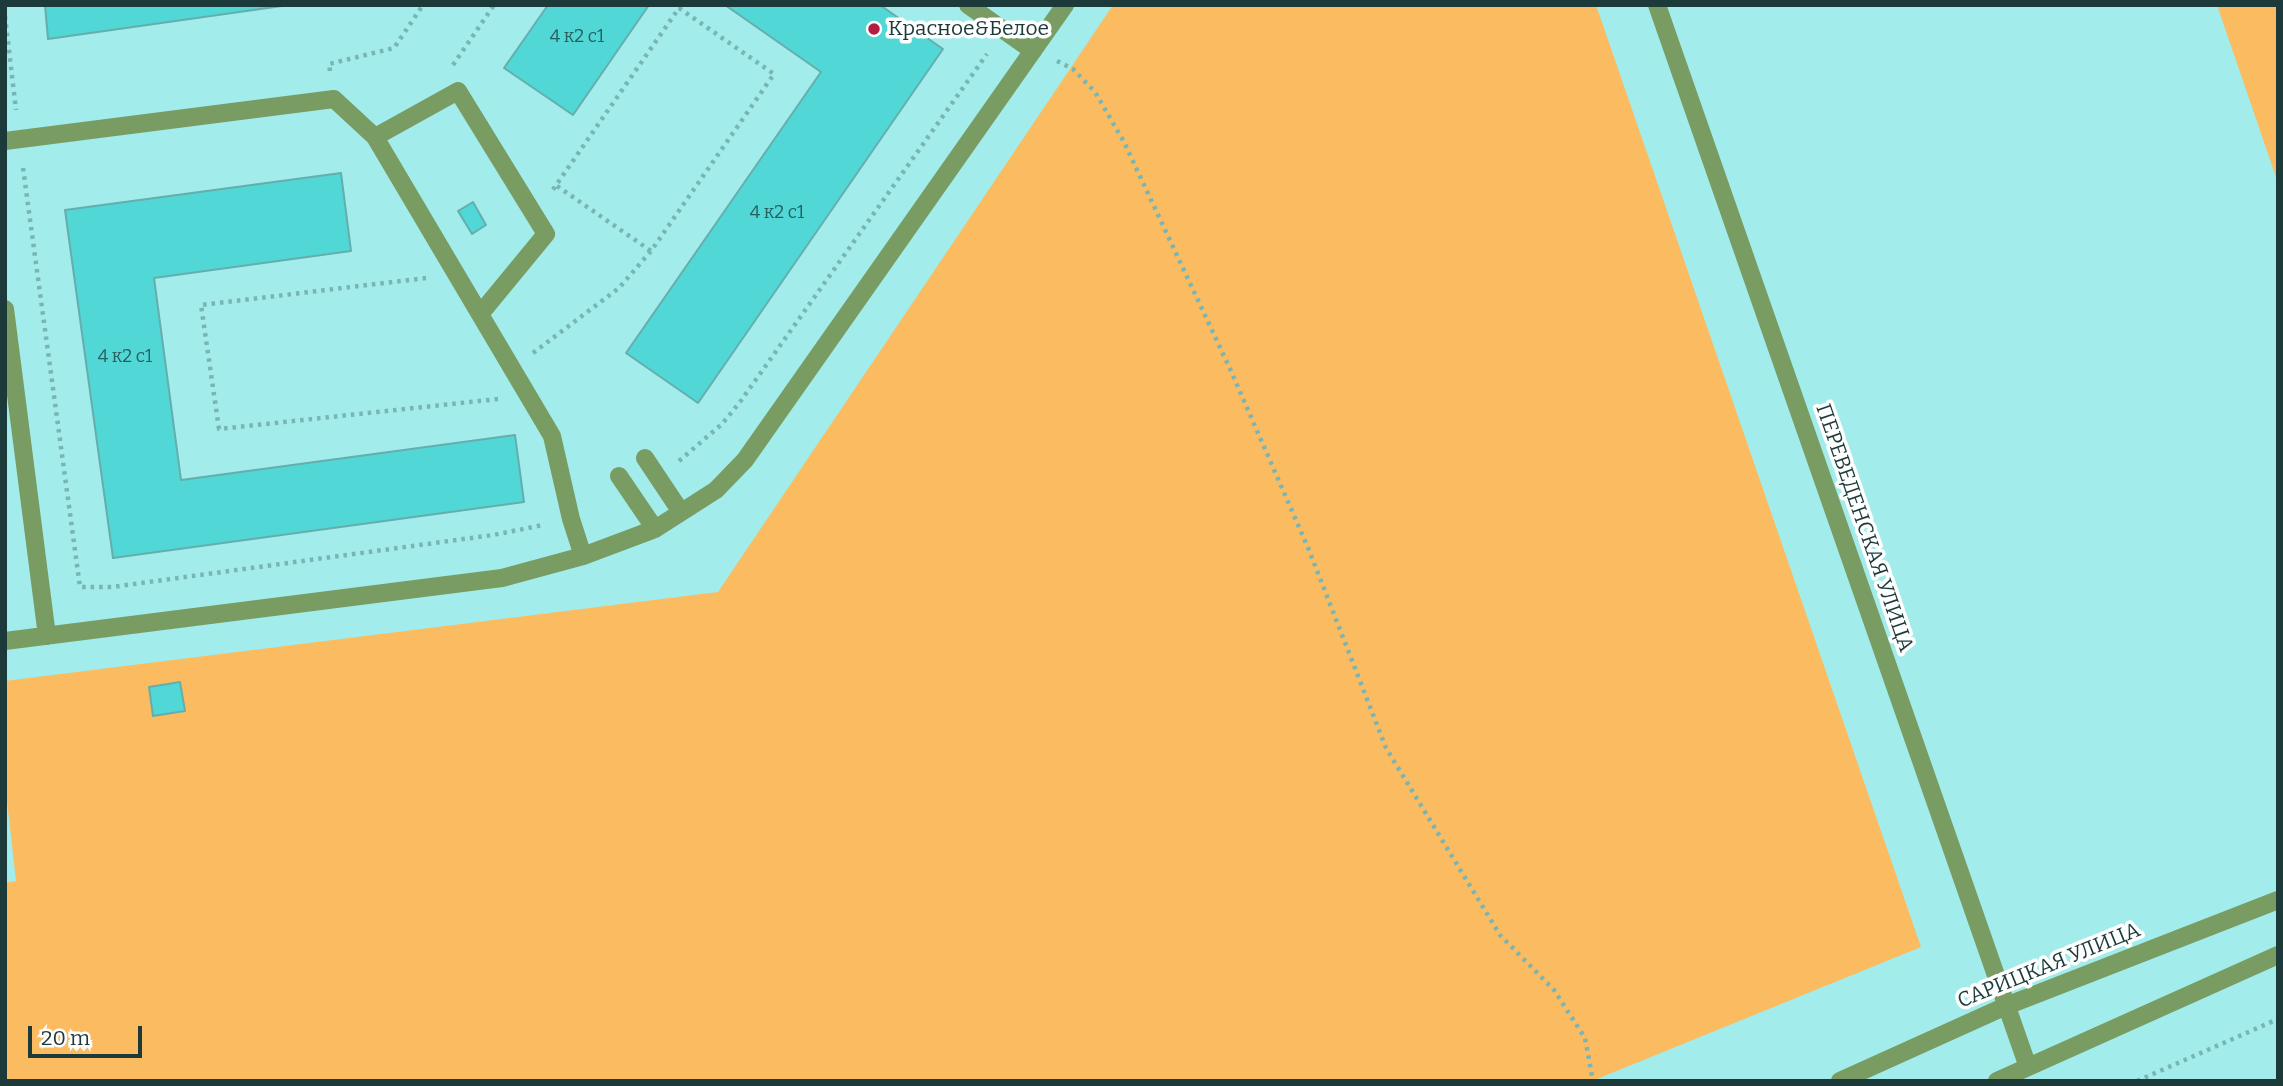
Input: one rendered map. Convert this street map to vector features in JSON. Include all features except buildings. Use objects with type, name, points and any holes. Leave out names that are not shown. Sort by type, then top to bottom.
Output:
[{"type":"street","points":[[968,5],[1033,51]]},
{"type":"street","points":[[5,641],[502,578],[583,556],[654,529],[716,490],[744,460],[1065,5]]},
{"type":"street","name":"ПЕРЕВЕДЕНСКАЯ УЛИЦА","points":[[1657,5],[2028,1067]]},
{"type":"street","points":[[375,137],[458,91],[531,209],[546,234],[481,313]]},
{"type":"street","points":[[12,140],[334,99],[375,137],[552,436],[571,519],[583,556]]},
{"type":"street","points":[[5,309],[47,636]]},
{"type":"street","points":[[645,458],[681,512]]},
{"type":"street","points":[[619,476],[654,529]]},
{"type":"street","name":"САРИЦКАЯ УЛИЦА","points":[[1840,1081],[2006,1006],[2278,900]]},
{"type":"street","points":[[1997,1081],[2278,956]]},
{"type":"path","points":[[334,99],[329,64],[394,48],[423,5]]},
{"type":"path","points":[[458,91],[450,69],[494,6]]},
{"type":"path","points":[[513,368],[619,288],[650,251],[774,74],[679,8],[557,186],[531,209]]},
{"type":"path","points":[[5,16],[12,140],[80,587],[112,587],[493,535],[571,519]]},
{"type":"path","points":[[657,477],[699,445],[722,424],[740,402],[993,46]]},
{"type":"path","points":[[1033,51],[1073,69],[1095,92],[1125,142],[1231,371],[1303,537],[1386,748],[1500,935],[1554,990],[1585,1038],[1593,1081]]},
{"type":"path","points":[[557,186],[650,251]]},
{"type":"path","points":[[458,274],[201,305],[219,429],[530,396]]},
{"type":"path","points":[[2137,1081],[2278,1019]]},
{"type":"shaded area","points":[[1113,5],[1596,5],[1921,947],[1592,1081],[5,1081],[5,883],[16,881],[5,783],[5,681],[718,592]]},
{"type":"shaded area","points":[[2217,5],[2278,5],[2278,183]]},
{"type":"place","name":"Красное&Белое","points":[[874,29]]}]
